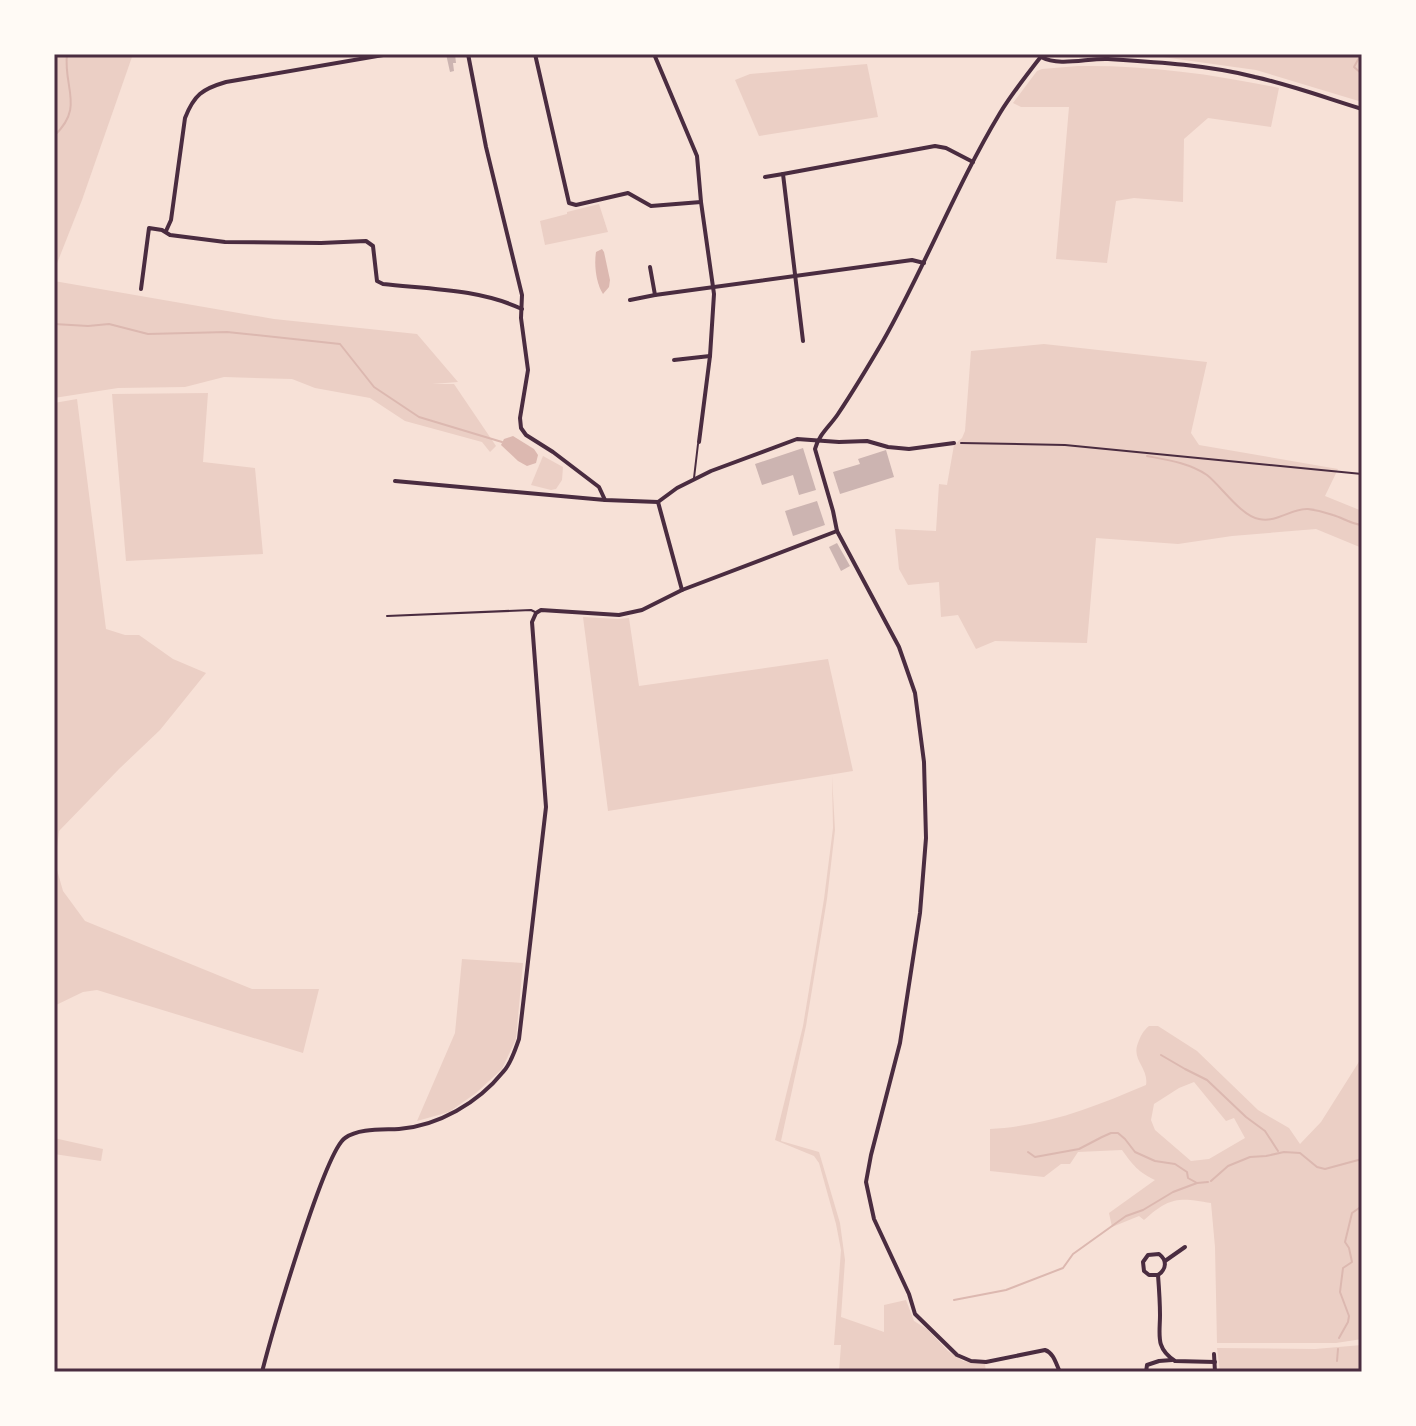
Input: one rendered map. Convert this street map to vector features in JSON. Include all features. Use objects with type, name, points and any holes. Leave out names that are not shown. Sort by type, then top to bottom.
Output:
[{"type":"street","points":[[166,231],[171,220],[185,118],[199,94],[226,82],[389,54]]},
{"type":"street","points":[[468,54],[486,147],[522,295],[521,318],[528,370],[521,428],[526,435],[599,487],[605,500]]},
{"type":"street","points":[[535,54],[569,203],[576,205],[628,193],[651,206],[701,202]]},
{"type":"street","points":[[654,54],[697,156],[713,288],[710,356],[699,442]]},
{"type":"street","points":[[1060,1372],[1050,1353],[1045,1350],[986,1362],[971,1361],[957,1355],[915,1314],[909,1294],[874,1219],[866,1182],[900,1043],[920,913],[926,838],[924,762],[915,693],[899,647],[837,531],[816,455],[817,441],[836,417],[881,343],[973,162],[1013,93],[1042,55],[1057,62],[1102,59],[1137,61],[1254,76],[1362,109]]},
{"type":"street","points":[[765,177],[935,146],[946,148],[973,162]]},
{"type":"street","points":[[783,174],[803,341]]},
{"type":"street","points":[[141,289],[149,228],[166,231],[170,235],[225,242],[366,241],[373,246],[375,276],[383,284],[481,295],[522,309]]},
{"type":"street","points":[[630,300],[912,260],[924,263]]},
{"type":"street","points":[[650,267],[655,295]]},
{"type":"street","points":[[674,360],[710,356]]},
{"type":"street","points":[[395,481],[658,502],[711,471],[797,439],[867,441],[909,449],[954,443]]},
{"type":"street","points":[[658,502],[682,590]]},
{"type":"street","points":[[262,1372],[312,1210],[334,1152],[345,1138],[360,1132],[415,1128],[452,1114],[480,1095],[505,1071],[519,1039],[546,807],[532,622],[536,613],[541,610],[629,613],[837,531]]},
{"type":"street","points":[[1165,1261],[1185,1247]]},
{"type":"street","points":[[1154,1253],[1165,1261],[1164,1269],[1158,1275],[1151,1276],[1142,1267],[1143,1260],[1154,1253]]},
{"type":"street","points":[[1158,1275],[1158,1338],[1172,1360]]},
{"type":"street","points":[[1214,1354],[1215,1372]]},
{"type":"street","points":[[1146,1372],[1147,1365],[1159,1361],[1215,1362]]},
{"type":"lane","points":[[694,479],[699,442]]},
{"type":"lane","points":[[387,616],[531,610],[536,613]]},
{"type":"path","points":[[954,443],[1065,445],[1362,474]]},
{"type":"shaded area","points":[[54,54],[133,54],[54,271]]},
{"type":"shaded area","points":[[1141,54],[1362,54],[1362,102],[1256,70]]},
{"type":"shaded area","points":[[867,64],[878,117],[759,136],[735,80],[750,74]]},
{"type":"shaded area","points":[[1078,66],[1179,71],[1279,88],[1271,127],[1208,118],[1184,139],[1183,202],[1134,198],[1116,201],[1107,263],[1056,259],[1069,107],[1021,107],[1013,103],[1037,71]]},
{"type":"shaded area","points":[[599,204],[608,232],[545,245],[540,221]]},
{"type":"shaded area","points":[[602,249],[610,280],[603,294],[595,262],[596,252]]},
{"type":"shaded area","points":[[54,281],[274,319],[417,334],[458,382],[432,384],[454,384],[496,446],[490,452],[482,442],[405,421],[370,398],[315,388],[292,379],[224,377],[185,387],[118,388],[54,398]]},
{"type":"shaded area","points":[[1044,344],[1207,362],[1191,433],[1199,445],[1338,469],[1325,496],[1362,511],[1362,548],[1316,529],[1178,544],[1096,538],[1087,643],[995,641],[976,649],[958,615],[941,617],[939,582],[908,585],[899,569],[895,529],[936,531],[939,484],[947,485],[954,445],[965,431],[971,351]]},
{"type":"shaded area","points":[[208,393],[203,462],[255,468],[263,554],[126,561],[112,394]]},
{"type":"shaded area","points":[[77,399],[106,629],[125,635],[139,635],[173,659],[206,673],[160,730],[59,831],[55,863],[63,891],[85,921],[252,989],[319,989],[303,1053],[97,990],[83,992],[54,1006],[54,403]]},
{"type":"shaded area","points":[[513,436],[534,449],[538,455],[536,463],[527,466],[501,445],[504,439]]},
{"type":"shaded area","points":[[543,456],[563,467],[562,480],[556,489],[531,485]]},
{"type":"shaded area","points":[[583,617],[629,618],[639,686],[828,659],[853,771],[608,811]]},
{"type":"shaded area","points":[[832,776],[835,830],[827,899],[806,1026],[781,1141],[819,1152],[840,1223],[845,1260],[841,1317],[884,1332],[884,1305],[906,1300],[914,1321],[963,1361],[985,1364],[986,1372],[839,1372],[841,1345],[834,1345],[841,1250],[836,1224],[819,1163],[814,1156],[775,1140],[803,1026],[824,899],[833,828]]},
{"type":"shaded area","points":[[462,959],[523,963],[516,1039],[502,1069],[476,1093],[449,1112],[417,1121],[455,1033]]},
{"type":"shaded area","points":[[1149,1026],[1158,1026],[1197,1051],[1258,1110],[1289,1128],[1300,1144],[1321,1122],[1362,1057],[1362,1339],[1336,1343],[1217,1343],[1211,1203],[1175,1201],[1144,1220],[1139,1216],[1112,1227],[1109,1213],[1155,1180],[1136,1168],[1122,1150],[1078,1152],[1070,1164],[1061,1164],[1044,1177],[990,1171],[990,1129],[1051,1120],[1146,1085],[1136,1049],[1141,1035]],"holes":[[[1194,1082],[1226,1121],[1234,1118],[1245,1138],[1209,1159],[1191,1161],[1155,1130],[1151,1120],[1154,1104]]]},
{"type":"shaded area","points":[[54,1138],[103,1149],[101,1161],[54,1154]]},
{"type":"shaded area","points":[[1362,1345],[1362,1372],[1220,1372],[1217,1348],[1315,1349]]},
{"type":"building","points":[[446,54],[455,54],[454,71],[450,72]]},
{"type":"building","points":[[803,448],[816,490],[799,495],[793,475],[762,485],[755,464]]},
{"type":"building","points":[[886,450],[894,477],[840,494],[833,472],[860,464],[858,459]]},
{"type":"building","points":[[817,501],[825,525],[793,536],[785,511]]},
{"type":"building","points":[[837,543],[850,566],[841,571],[829,547]]},
{"type":"waterway","points":[[54,136],[69,116],[71,106],[67,54]]},
{"type":"waterway","points":[[1359,54],[1354,67],[1362,74]]},
{"type":"waterway","points":[[54,324],[109,324],[148,334],[227,332],[340,344],[374,387],[419,417],[502,442]]},
{"type":"waterway","points":[[1147,456],[1178,462],[1207,475],[1252,517],[1266,520],[1308,509],[1362,525]]},
{"type":"waterway","points":[[1161,1055],[1207,1080],[1265,1131],[1278,1151]]},
{"type":"waterway","points":[[1028,1152],[1035,1157],[1079,1149],[1111,1133],[1118,1133],[1135,1152],[1155,1161],[1175,1164],[1197,1183]]},
{"type":"waterway","points":[[1211,1181],[1228,1166],[1250,1157],[1284,1152],[1300,1153],[1317,1167],[1325,1169],[1362,1159]]},
{"type":"waterway","points":[[954,1300],[1006,1290],[1063,1268],[1073,1254],[1126,1216],[1173,1192],[1208,1182]]},
{"type":"waterway","points":[[1339,1338],[1349,1316],[1340,1292],[1343,1268],[1352,1262],[1345,1242],[1352,1213],[1362,1206]]},
{"type":"waterway","points":[[1337,1361],[1338,1349]]}]
